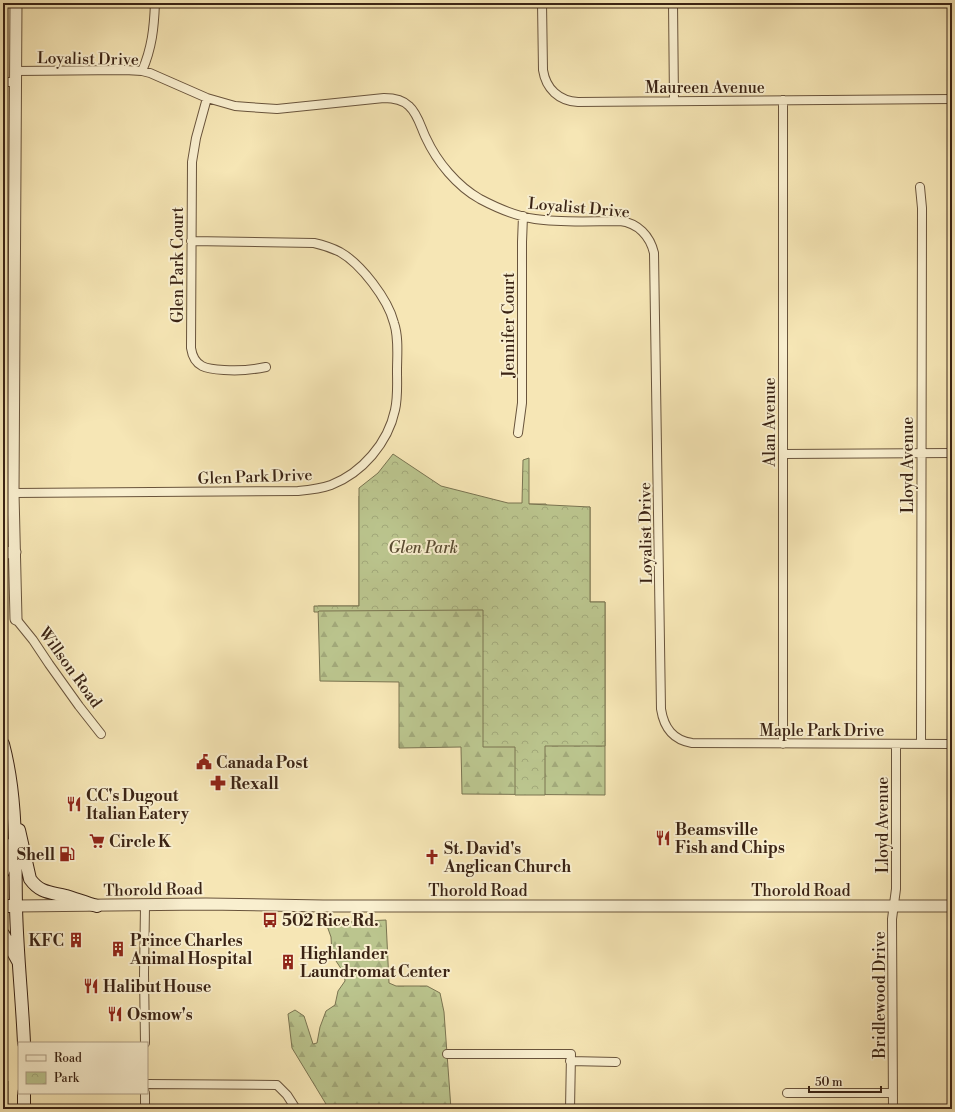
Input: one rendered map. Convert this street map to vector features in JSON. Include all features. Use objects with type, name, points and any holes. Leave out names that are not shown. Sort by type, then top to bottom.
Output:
[{"type":"main road","points":[[3,744],[7,760],[15,816],[30,879],[35,886],[47,893],[65,896],[97,906]]},
{"type":"main road","points":[[3,872],[9,854],[15,816]]},
{"type":"main road","points":[[15,816],[16,906],[24,1042]]},
{"type":"main road","name":"Thorold Road","points":[[3,906],[16,906]]},
{"type":"main road","points":[[3,934],[19,964]]},
{"type":"main road","points":[[24,1094],[24,1109]]},
{"type":"street","points":[[16,3],[13,493],[16,619]]},
{"type":"street","points":[[142,71],[148,58],[152,43],[155,3]]},
{"type":"street","name":"Maureen Avenue","points":[[542,3],[543,70],[548,86],[556,95],[566,100],[674,101],[952,99]]},
{"type":"street","points":[[673,3],[674,101]]},
{"type":"street","name":"Loyalist Drive","points":[[3,82],[16,76],[125,70],[150,73],[207,98],[235,106],[277,109],[384,98],[401,100],[414,112],[429,146],[443,166],[459,183],[479,198],[500,209],[535,219],[626,221],[643,230],[653,246],[655,266],[661,709],[664,722],[671,733],[681,741],[692,744]]},
{"type":"street","name":"Glen Park Court","points":[[207,98],[192,156],[191,174],[192,348],[194,358],[202,366],[213,370],[236,371],[266,367]]},
{"type":"street","name":"Alan Avenue","points":[[782,100],[783,744]]},
{"type":"street","name":"Lloyd Avenue","points":[[920,187],[922,208],[920,744]]},
{"type":"street","name":"Jennifer Court","points":[[518,433],[522,403],[523,216]]},
{"type":"street","name":"Glen Park Drive","points":[[13,493],[315,490],[331,485],[360,468],[372,456],[382,442],[390,427],[397,398],[397,335],[391,312],[385,301],[362,270],[352,260],[340,252],[328,246],[314,243],[191,241]]},
{"type":"street","points":[[783,454],[952,453]]},
{"type":"street","points":[[3,553],[15,552]]},
{"type":"street","name":"Willson Road","points":[[16,619],[101,734]]},
{"type":"street","name":"Maple Park Drive","points":[[692,744],[952,744]]},
{"type":"street","name":"Lloyd Avenue","points":[[894,906],[897,858],[896,744]]},
{"type":"street","name":"Thorold Road","points":[[16,906],[145,906],[208,904],[323,906],[952,906]]},
{"type":"street","points":[[145,906],[145,1042]]},
{"type":"street","name":"Bridlewood Drive","points":[[893,1109],[892,919],[894,906]]},
{"type":"street","points":[[447,1054],[571,1054],[570,1109]]},
{"type":"street","points":[[570,1061],[616,1062]]},
{"type":"street","points":[[148,1084],[277,1085],[287,1095],[296,1109]]},
{"type":"street","points":[[786,1093],[893,1092]]},
{"type":"street","points":[[145,1094],[145,1109]]},
{"type":"green space","name":"Glen Park","points":[[393,454],[441,486],[508,503],[522,503],[523,460],[529,458],[529,504],[590,507],[590,602],[605,602],[605,746],[545,746],[545,795],[515,795],[515,747],[483,747],[483,610],[314,612],[314,606],[359,606],[359,488],[378,473]]},
{"type":"green space","name":"Glen Park","points":[[379,480],[485,512],[529,504],[546,504],[551,513],[590,507],[590,602],[605,602],[605,795],[462,794],[461,747],[399,748],[399,682],[320,681],[318,606],[359,606],[359,496]]},
{"type":"green space","points":[[386,920],[389,983],[396,986],[427,986],[440,993],[444,1012],[451,1109],[329,1109],[292,1048],[288,1014],[295,1010],[304,1016],[313,1044],[317,1043],[320,1027],[326,1011],[335,1005],[338,991],[345,981],[344,973],[332,955],[331,937],[326,923]]},
{"type":"green space","points":[[3,1081],[8,1081],[8,1109],[3,1109]]},
{"type":"place","name":"Canada Post","points":[[204,762]]},
{"type":"place","name":"Rexall","points":[[218,783]]},
{"type":"place","name":"CC's Dugout Italian Eatery","points":[[74,804]]},
{"type":"place","name":"Beamsville Fish and Chips","points":[[663,838]]},
{"type":"place","name":"Circle K","points":[[97,841]]},
{"type":"place","name":"Shell","points":[[67,854]]},
{"type":"place","name":"St. David's Anglican Church","points":[[432,857]]},
{"type":"place","name":"502 Rice Rd.","points":[[270,920]]},
{"type":"place","name":"KFC","points":[[76,940]]},
{"type":"place","name":"Prince Charles Animal Hospital","points":[[118,949]]},
{"type":"place","name":"Highlander Laundromat Center","points":[[288,962]]},
{"type":"place","name":"Halibut House","points":[[91,986]]},
{"type":"place","name":"Osmow's","points":[[115,1014]]}]
